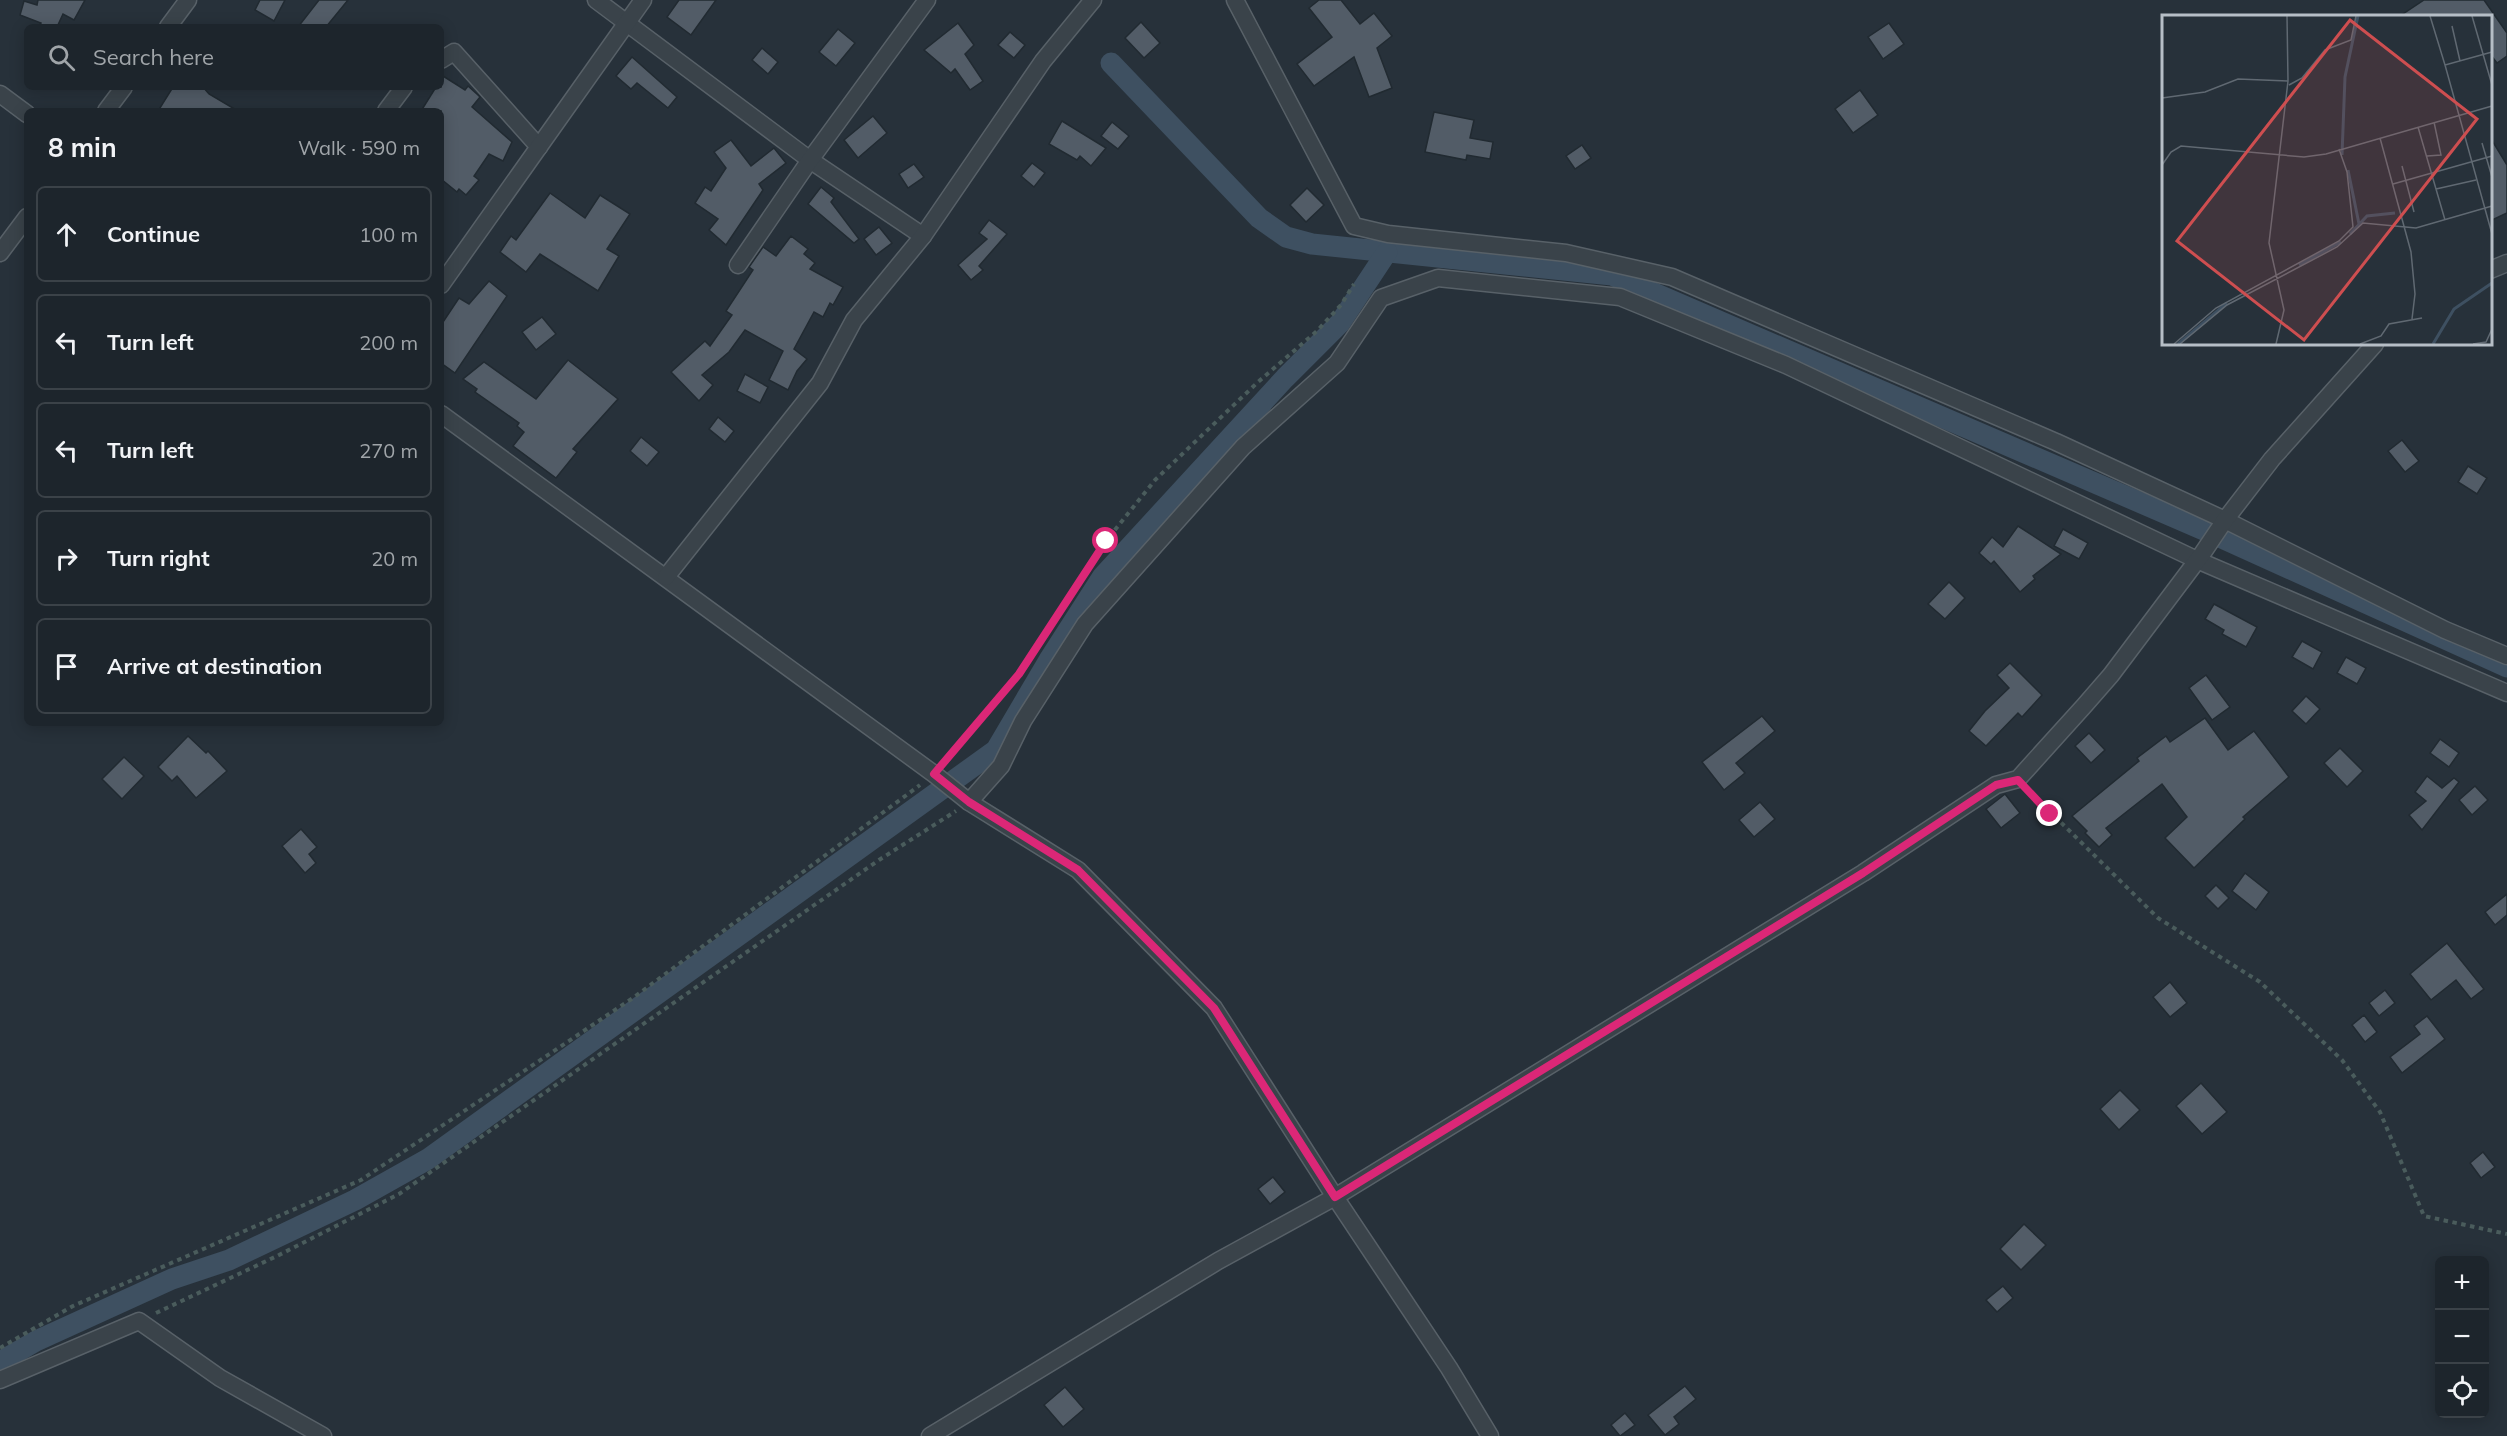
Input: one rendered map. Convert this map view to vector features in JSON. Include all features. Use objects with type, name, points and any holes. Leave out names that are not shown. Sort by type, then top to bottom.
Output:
[{"type":"street","points":[[170,24],[188,0]]},
{"type":"street","points":[[596,0],[810,160],[923,236]]},
{"type":"street","points":[[444,281],[644,0]]},
{"type":"street","points":[[738,265],[810,160],[927,0]]},
{"type":"street","points":[[666,577],[820,383],[854,320],[923,236],[1043,61],[1094,0]]},
{"type":"street","points":[[1235,0],[1354,226],[1388,234],[1566,253],[1672,277],[2007,420],[2445,630],[2507,656]]},
{"type":"street","points":[[444,58],[454,52],[539,147]]},
{"type":"street","points":[[108,108],[122,90]]},
{"type":"street","points":[[388,108],[403,90]]},
{"type":"street","points":[[0,94],[24,112]]},
{"type":"street","points":[[0,253],[24,221]]},
{"type":"street","points":[[2492,269],[2507,263]]},
{"type":"street","points":[[969,802],[1001,766],[1023,721],[1085,624],[1243,447],[1337,363],[1381,298],[1438,278],[1620,297],[1786,365],[2199,557],[2507,693]]},
{"type":"street","points":[[930,1436],[1218,1261],[1335,1197],[1863,873],[1996,785],[2018,780],[2111,675],[2222,523],[2272,459],[2374,345]]},
{"type":"street","points":[[444,416],[666,577],[969,802],[1078,870],[1214,1008],[1335,1197],[1449,1368],[1490,1436]]},
{"type":"street","points":[[0,1380],[139,1321],[220,1378],[323,1436]]},
{"type":"path","points":[[0,1348],[73,1306],[362,1180],[633,998],[934,774],[1019,674],[1106,541],[1155,480],[1258,382],[1317,331],[1341,305],[1354,284]]},
{"type":"path","points":[[2018,780],[2158,918],[2260,982],[2342,1060],[2380,1112],[2424,1216],[2507,1234]]},
{"type":"path","points":[[139,1321],[277,1256],[399,1194],[879,860],[969,802]]},
{"type":"building","points":[[38,0],[85,0],[74,20],[63,14],[58,24],[40,24],[20,15],[24,1],[37,5]]},
{"type":"building","points":[[260,0],[285,0],[274,21],[255,10]]},
{"type":"building","points":[[319,0],[348,0],[328,24],[300,24]]},
{"type":"building","points":[[679,0],[716,0],[691,35],[667,17]]},
{"type":"building","points":[[1319,0],[1341,0],[1360,24],[1374,13],[1392,36],[1377,48],[1392,88],[1369,97],[1354,57],[1314,86],[1297,64],[1332,37],[1309,8]]},
{"type":"building","points":[[2424,0],[2484,0],[2507,33],[2507,56],[2497,63],[2492,57],[2492,15],[2402,15]]},
{"type":"building","points":[[1141,22],[1160,43],[1144,58],[1125,38]]},
{"type":"building","points":[[958,23],[974,45],[965,54],[983,81],[970,90],[955,69],[951,73],[924,50]]},
{"type":"building","points":[[1889,23],[1904,44],[1883,59],[1868,37]]},
{"type":"building","points":[[838,29],[855,43],[836,66],[819,52]]},
{"type":"building","points":[[1010,32],[1025,45],[1014,58],[998,45]]},
{"type":"building","points":[[762,48],[778,62],[768,74],[752,60]]},
{"type":"building","points":[[632,57],[677,97],[668,108],[637,83],[631,89],[616,76]]},
{"type":"building","points":[[444,77],[465,90],[468,86],[478,95],[480,97],[472,107],[512,142],[503,161],[489,154],[474,176],[479,180],[466,195],[459,189],[457,192],[444,181],[444,108],[423,108],[434,90],[444,90]]},
{"type":"building","points":[[171,90],[206,90],[233,108],[160,108]]},
{"type":"building","points":[[1860,90],[1878,115],[1853,133],[1835,109]]},
{"type":"building","points":[[1434,112],[1474,120],[1470,138],[1493,142],[1490,159],[1467,155],[1466,160],[1425,152]]},
{"type":"building","points":[[873,116],[887,133],[858,158],[844,140]]},
{"type":"building","points":[[1062,121],[1106,148],[1091,166],[1080,156],[1077,160],[1049,144]]},
{"type":"building","points":[[1112,122],[1129,136],[1118,149],[1101,136]]},
{"type":"building","points":[[731,140],[751,166],[774,148],[786,163],[759,184],[763,190],[726,245],[709,230],[718,219],[695,203],[705,187],[711,191],[726,168],[714,152]]},
{"type":"building","points":[[2492,140],[2507,165],[2507,213],[2492,220]]},
{"type":"building","points":[[1582,145],[1591,158],[1575,169],[1566,156]]},
{"type":"building","points":[[1032,163],[1045,173],[1034,187],[1021,176]]},
{"type":"building","points":[[914,164],[924,177],[908,188],[899,174]]},
{"type":"building","points":[[821,187],[834,198],[831,202],[859,239],[854,243],[808,204]]},
{"type":"building","points":[[1307,188],[1324,205],[1306,222],[1290,205]]},
{"type":"building","points":[[550,193],[585,218],[600,195],[630,214],[607,249],[619,256],[598,291],[540,254],[526,272],[500,252],[511,236],[516,240]]},
{"type":"building","points":[[989,220],[1007,234],[979,266],[983,270],[971,280],[958,265],[987,239],[979,233]]},
{"type":"building","points":[[879,227],[892,243],[876,255],[864,239]]},
{"type":"building","points":[[791,236],[808,249],[804,254],[815,263],[810,269],[843,287],[833,305],[830,303],[823,317],[814,312],[794,349],[807,359],[797,371],[788,390],[769,380],[783,351],[745,330],[729,352],[702,375],[713,385],[699,401],[671,372],[705,341],[710,346],[732,315],[726,311],[753,270],[749,267],[763,247],[776,256]]},
{"type":"building","points":[[489,281],[507,296],[455,373],[444,365],[444,320],[459,298],[469,304]]},
{"type":"building","points":[[542,317],[556,334],[536,350],[522,332]]},
{"type":"building","points":[[568,360],[618,399],[573,449],[577,452],[556,478],[513,446],[524,432],[517,426],[519,423],[475,392],[477,389],[463,379],[484,362],[536,399]]},
{"type":"building","points":[[745,374],[768,387],[760,403],[737,391]]},
{"type":"building","points":[[718,417],[734,431],[725,442],[709,429]]},
{"type":"building","points":[[641,437],[659,452],[647,466],[630,451]]},
{"type":"building","points":[[2402,440],[2419,461],[2405,472],[2388,451]]},
{"type":"building","points":[[2468,466],[2487,478],[2477,494],[2458,482]]},
{"type":"building","points":[[2018,526],[2061,554],[2033,576],[2035,579],[2020,592],[1994,561],[1991,564],[1979,553],[1992,537],[2003,547]]},
{"type":"building","points":[[2063,529],[2088,543],[2079,559],[2054,546]]},
{"type":"building","points":[[1949,582],[1965,598],[1945,619],[1928,604]]},
{"type":"building","points":[[2214,604],[2257,627],[2246,647],[2222,634],[2224,630],[2205,619]]},
{"type":"building","points":[[2302,641],[2322,652],[2313,669],[2292,657]]},
{"type":"building","points":[[2346,657],[2366,668],[2357,684],[2337,673]]},
{"type":"building","points":[[2010,663],[2042,695],[2022,717],[2018,713],[1986,746],[1969,731],[1985,711],[2009,688],[1997,675]]},
{"type":"building","points":[[2206,675],[2230,707],[2212,720],[2189,688]]},
{"type":"building","points":[[2306,696],[2320,709],[2306,724],[2292,711]]},
{"type":"building","points":[[1762,716],[1775,731],[1736,763],[1745,773],[1724,790],[1702,762]]},
{"type":"building","points":[[2205,718],[2228,750],[2254,731],[2289,777],[2243,817],[2245,819],[2194,868],[2165,838],[2187,817],[2162,784],[2106,828],[2112,835],[2099,847],[2072,816],[2139,761],[2137,758],[2166,736],[2170,742]]},
{"type":"building","points":[[2089,733],[2105,750],[2091,763],[2075,746]]},
{"type":"building","points":[[188,736],[206,753],[208,751],[227,771],[196,798],[177,776],[172,781],[158,767]]},
{"type":"building","points":[[2440,739],[2459,753],[2449,767],[2430,753]]},
{"type":"building","points":[[2340,748],[2363,771],[2347,787],[2324,763]]},
{"type":"building","points":[[124,757],[144,776],[122,799],[102,779]]},
{"type":"building","points":[[2427,776],[2442,788],[2454,778],[2459,782],[2422,830],[2409,815],[2426,801],[2415,792]]},
{"type":"building","points":[[2475,786],[2488,800],[2472,815],[2459,800]]},
{"type":"building","points":[[2005,794],[2020,813],[2001,828],[1986,809]]},
{"type":"building","points":[[1760,802],[1775,819],[1754,837],[1739,820]]},
{"type":"building","points":[[301,829],[317,847],[309,854],[316,863],[305,873],[282,846]]},
{"type":"building","points":[[2245,873],[2269,892],[2256,910],[2232,891]]},
{"type":"building","points":[[2216,885],[2229,898],[2218,909],[2205,896]]},
{"type":"building","points":[[2507,894],[2507,915],[2495,925],[2485,912]]},
{"type":"building","points":[[2447,943],[2484,989],[2471,999],[2456,980],[2431,1000],[2410,974]]},
{"type":"building","points":[[2170,982],[2187,1003],[2170,1017],[2153,997]]},
{"type":"building","points":[[2385,990],[2395,1003],[2379,1016],[2369,1003]]},
{"type":"building","points":[[2364,1015],[2377,1032],[2365,1042],[2352,1025]]},
{"type":"building","points":[[2427,1016],[2445,1039],[2402,1073],[2390,1057],[2420,1034],[2414,1026]]},
{"type":"building","points":[[2201,1083],[2227,1112],[2202,1134],[2176,1106]]},
{"type":"building","points":[[2120,1090],[2140,1110],[2119,1130],[2100,1109]]},
{"type":"building","points":[[2483,1152],[2495,1167],[2481,1178],[2470,1163]]},
{"type":"building","points":[[1273,1177],[1285,1192],[1270,1204],[1258,1189]]},
{"type":"building","points":[[2024,1224],[2046,1245],[2021,1270],[2000,1249]]},
{"type":"building","points":[[2003,1286],[2013,1298],[1997,1312],[1986,1300]]},
{"type":"building","points":[[1685,1386],[1696,1399],[1674,1417],[1679,1424],[1665,1435],[1648,1415]]},
{"type":"building","points":[[1065,1387],[1084,1409],[1063,1427],[1044,1405]]},
{"type":"building","points":[[1625,1413],[1635,1425],[1620,1436],[1611,1425]]},
{"type":"waterway","points":[[1111,63],[1259,218],[1286,237],[1312,244],[1612,275],[2211,533],[2507,667]]},
{"type":"waterway","points":[[0,1362],[36,1341],[172,1279],[229,1260],[355,1200],[428,1159],[996,750],[1049,660],[1103,576],[1285,378],[1340,323],[1387,252]]},
{"type":"route","points":[[1106,541],[1019,674],[934,774],[969,802],[1078,870],[1214,1008],[1335,1197],[1863,873],[1996,785],[2018,780],[2050,814]]}]
